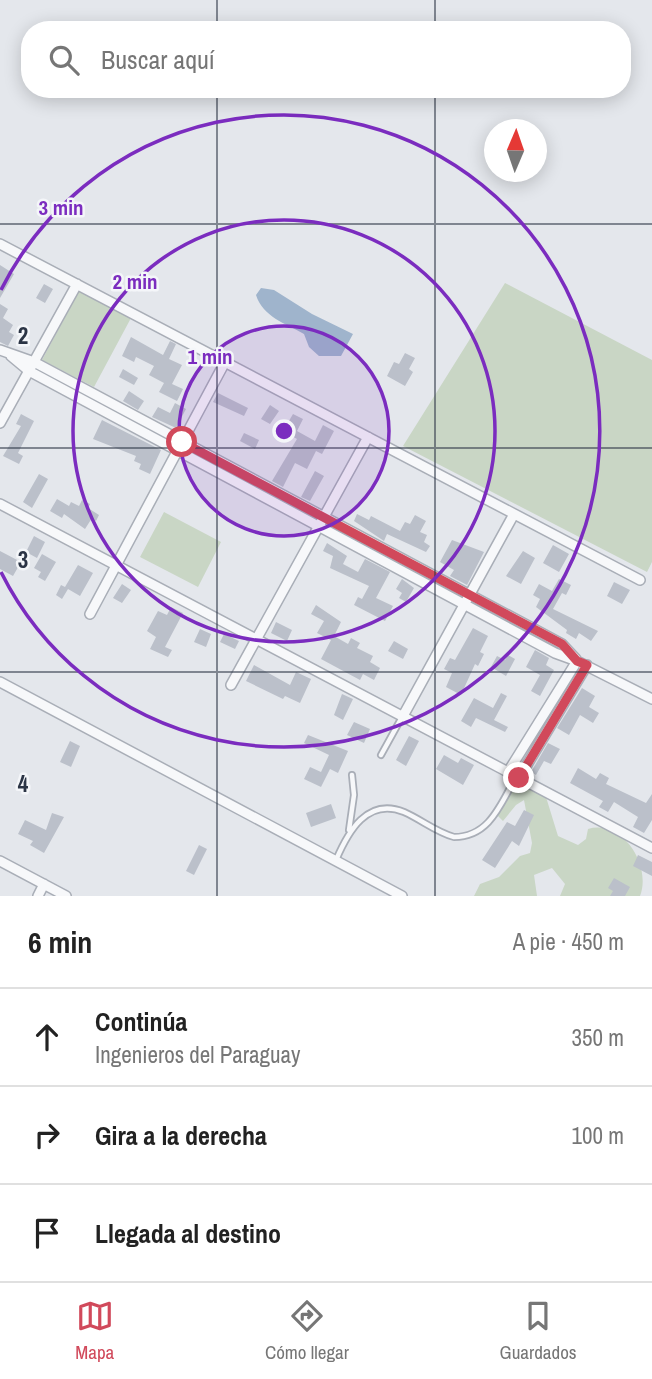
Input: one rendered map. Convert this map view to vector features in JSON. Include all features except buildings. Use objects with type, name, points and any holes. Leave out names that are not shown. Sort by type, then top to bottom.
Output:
[{"type":"street","points":[[0,244],[640,580]]},
{"type":"street","points":[[0,423],[77,284]]},
{"type":"street","points":[[0,350],[562,644],[577,661]]},
{"type":"street","points":[[90,614],[225,362]]},
{"type":"street","points":[[231,685],[368,437]]},
{"type":"street","points":[[180,446],[318,526],[555,653],[587,665],[652,699]]},
{"type":"street","points":[[0,504],[652,848]]},
{"type":"street","points":[[403,716],[514,514]]},
{"type":"street","points":[[514,775],[577,661]]},
{"type":"street","points":[[514,775],[587,665]]},
{"type":"street","points":[[0,682],[402,896]]},
{"type":"street","points":[[0,861],[66,896]]},
{"type":"street","points":[[38,896],[44,884]]},
{"type":"lane","points":[[381,755],[403,716]]},
{"type":"lane","points":[[335,860],[349,831],[354,794],[352,775]]},
{"type":"lane","points":[[349,831],[366,815],[390,808],[404,812],[444,834],[470,834],[489,824],[514,775]]},
{"type":"green space","points":[[505,283],[652,360],[652,562],[647,572],[403,446]]},
{"type":"green space","points":[[79,291],[131,318],[94,387],[42,360]]},
{"type":"green space","points":[[164,512],[221,542],[198,587],[140,557]]},
{"type":"green space","points":[[515,782],[546,797],[558,836],[578,845],[586,839],[588,829],[600,828],[623,838],[638,859],[642,871],[640,896],[560,896],[565,884],[552,868],[534,875],[537,896],[474,896],[480,884],[499,877],[520,856],[530,853],[532,843],[524,800],[516,805],[503,821],[496,814],[508,798],[506,788]]},
{"type":"water","points":[[261,288],[274,290],[312,314],[353,334],[341,356],[319,356],[309,347],[304,334],[269,314],[256,295]]},
{"type":"route","points":[[182,442],[562,644],[577,661],[587,665],[519,778]]}]
